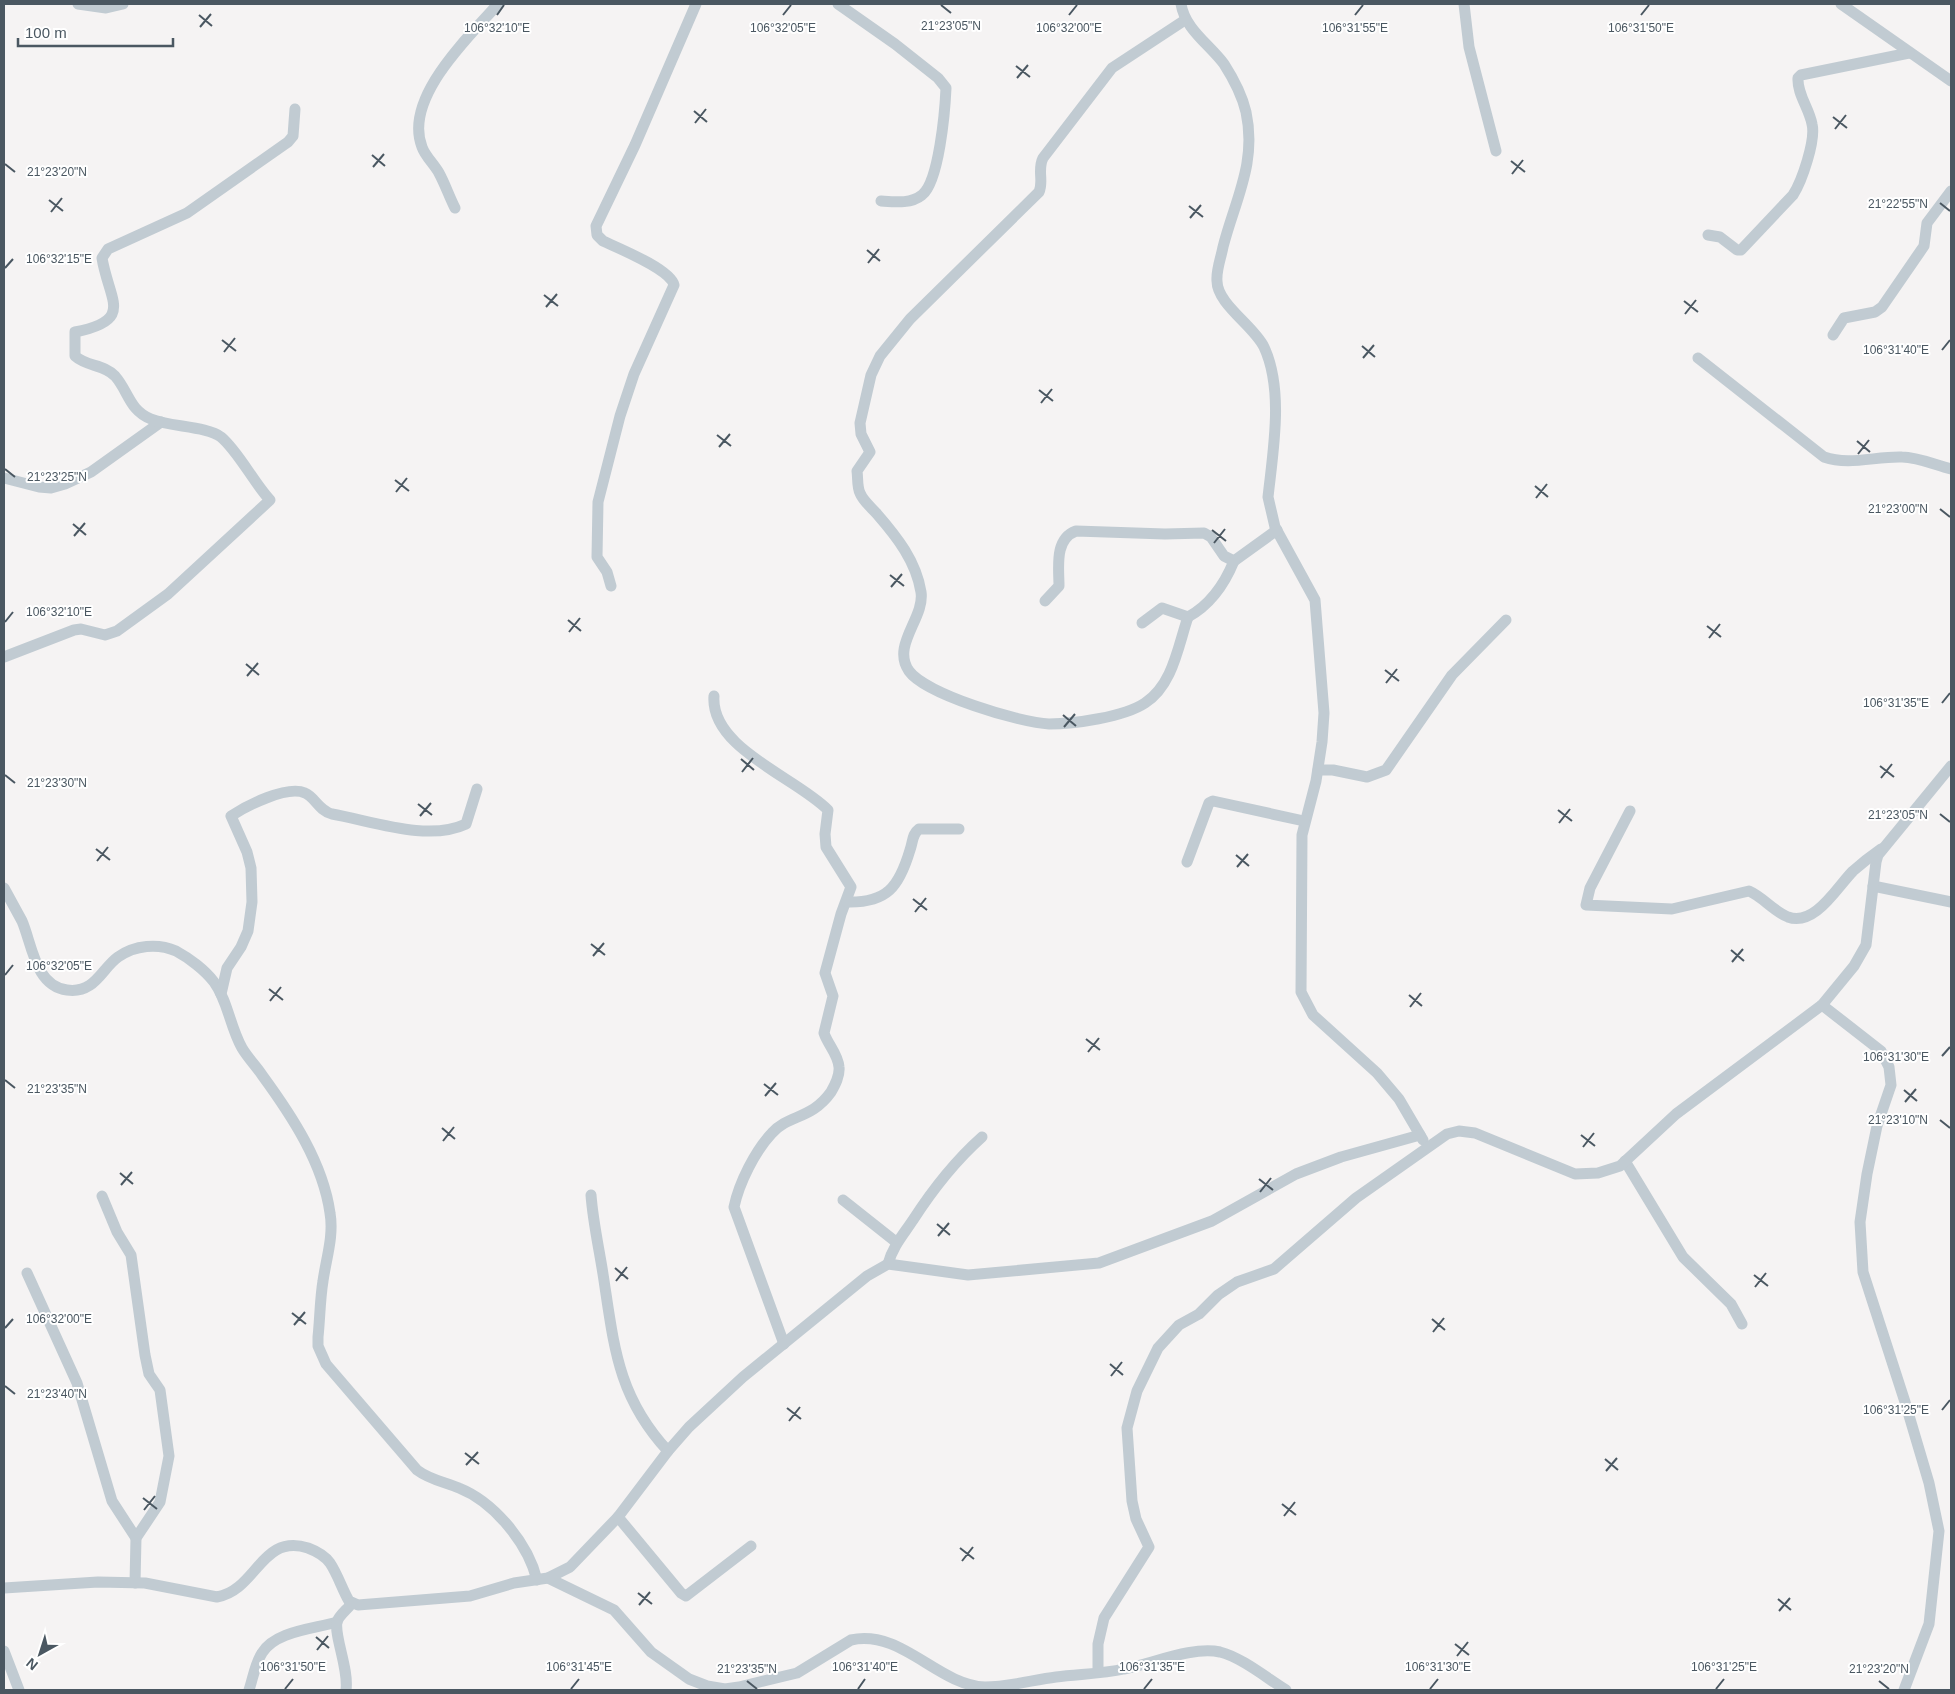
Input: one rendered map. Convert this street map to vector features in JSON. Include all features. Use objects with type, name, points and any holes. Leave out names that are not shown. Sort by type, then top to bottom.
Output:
[{"type":"street","points":[[78,4],[106,8],[123,4]]},
{"type":"street","points":[[455,208],[439,172],[422,149],[419,138],[425,98],[430,86],[448,61],[498,4]]},
{"type":"street","points":[[612,586],[607,572],[597,557],[598,502],[620,416],[634,374],[674,285],[673,281],[658,269],[603,241],[596,234],[596,226],[635,144],[696,4]]},
{"type":"street","points":[[838,4],[902,50],[938,78],[946,88],[937,165],[929,186],[924,194],[909,201],[881,201]]},
{"type":"street","points":[[1181,4],[1185,20],[1224,64],[1238,89],[1246,112],[1250,155],[1228,228],[1216,282],[1222,296],[1263,345],[1272,372],[1275,411],[1268,497],[1277,530],[1309,586],[1316,605],[1324,713],[1318,770],[1304,821],[1300,862],[1301,992],[1313,1015],[1382,1078],[1406,1108],[1427,1147]]},
{"type":"street","points":[[1464,4],[1468,47],[1496,151]]},
{"type":"street","points":[[1841,4],[1951,81]]},
{"type":"street","points":[[1185,20],[1112,68],[1042,158],[1040,169],[1041,187],[1039,192],[910,319],[880,356],[871,375],[860,423],[861,434],[870,452],[857,471],[862,497],[904,546],[920,586],[921,602],[904,648],[907,669],[912,675],[946,696],[987,710],[1047,724],[1082,720],[1134,709],[1146,703],[1171,671],[1188,616],[1199,609],[1226,581],[1234,561],[1277,530]]},
{"type":"street","points":[[1708,235],[1720,237],[1737,250],[1741,250],[1793,196],[1799,186],[1805,170],[1813,125],[1798,82],[1801,75],[1910,53]]},
{"type":"street","points":[[4,657],[74,630],[81,629],[105,635],[117,631],[168,594],[270,500],[222,438],[209,432],[161,422],[147,417],[135,408],[120,383],[109,372],[81,362],[75,356],[75,332],[90,329],[108,321],[114,311],[114,302],[104,267],[104,253],[108,249],[187,212],[288,142],[293,136],[295,109]]},
{"type":"street","points":[[1833,335],[1844,318],[1875,312],[1882,307],[1924,246],[1928,223],[1951,191]]},
{"type":"street","points":[[1698,358],[1824,457],[1833,460],[1856,461],[1908,458],[1951,469]]},
{"type":"street","points":[[4,478],[51,488],[73,482],[91,472],[161,422]]},
{"type":"street","points":[[1046,601],[1059,586],[1057,562],[1063,544],[1071,533],[1076,531],[1165,534],[1204,533],[1211,537],[1224,556],[1234,561]]},
{"type":"street","points":[[1142,623],[1162,608],[1188,616]]},
{"type":"street","points":[[1318,770],[1333,770],[1367,777],[1386,770],[1454,672],[1506,620]]},
{"type":"street","points":[[714,696],[713,708],[719,722],[736,743],[799,786],[828,810],[825,834],[826,847],[851,887],[841,914],[825,973],[833,996],[824,1033],[836,1056],[838,1077],[833,1089],[819,1107],[773,1132],[750,1168],[736,1198],[734,1207],[784,1344]]},
{"type":"street","points":[[1630,811],[1590,888],[1586,905],[1672,909],[1749,891],[1782,914],[1794,919],[1804,918],[1819,909],[1854,871],[1882,848],[1951,766]]},
{"type":"street","points":[[221,994],[227,968],[241,947],[248,931],[252,902],[247,852],[231,816],[259,800],[296,792],[307,794],[324,812],[406,829],[435,830],[466,824],[477,789]]},
{"type":"street","points":[[1187,862],[1210,802],[1213,801],[1304,821]]},
{"type":"street","points":[[847,902],[872,900],[895,886],[907,862],[913,835],[919,829],[959,829]]},
{"type":"street","points":[[1098,1672],[1098,1644],[1104,1618],[1149,1547],[1136,1519],[1132,1501],[1127,1428],[1137,1391],[1158,1348],[1179,1325],[1199,1314],[1218,1295],[1237,1282],[1274,1270],[1356,1198],[1447,1134],[1468,1132],[1575,1174],[1598,1173],[1620,1166],[1676,1114],[1822,1005],[1862,955],[1868,938],[1876,862],[1882,848]]},
{"type":"street","points":[[1873,886],[1951,902]]},
{"type":"street","points":[[4,888],[22,922],[42,973],[57,987],[78,989],[98,979],[118,957],[130,952],[158,946],[176,951],[210,977],[221,994],[241,1047],[279,1099],[306,1143],[326,1197],[331,1221],[331,1234],[323,1281],[318,1337],[318,1346],[326,1364],[417,1470],[434,1480],[460,1488],[477,1497],[499,1517],[525,1551],[543,1579],[614,1610],[641,1643],[688,1679],[707,1686],[725,1689],[797,1673],[852,1640],[860,1638],[883,1641],[899,1647],[960,1680],[984,1687],[1124,1669],[1182,1654],[1213,1652],[1225,1654],[1286,1690]]},
{"type":"street","points":[[1822,1005],[1881,1051],[1886,1059],[1890,1075],[1890,1085],[1867,1174],[1860,1222],[1863,1272],[1929,1483],[1939,1531],[1929,1624],[1920,1642],[1904,1690]]},
{"type":"street","points":[[352,1603],[367,1604],[470,1596],[543,1579],[570,1567],[618,1517],[668,1451],[724,1393],[867,1276],[888,1264],[968,1275],[1099,1264],[1212,1221],[1296,1174],[1341,1157],[1420,1135]]},
{"type":"street","points":[[888,1264],[896,1242],[950,1168],[982,1137]]},
{"type":"street","points":[[1625,1161],[1684,1257],[1732,1304],[1742,1324]]},
{"type":"street","points":[[591,1195],[609,1314],[622,1376],[629,1395],[647,1425],[668,1451]]},
{"type":"street","points":[[102,1196],[117,1232],[131,1255],[145,1355],[149,1374],[160,1390],[169,1456],[160,1502],[136,1538],[134,1583]]},
{"type":"street","points":[[844,1200],[896,1242]]},
{"type":"street","points":[[27,1273],[77,1383],[112,1501],[123,1515],[136,1538]]},
{"type":"street","points":[[618,1517],[681,1593],[686,1596],[751,1546]]},
{"type":"street","points":[[4,1588],[98,1582],[146,1583],[203,1596],[226,1595],[241,1586],[272,1552],[280,1546],[293,1545],[314,1550],[328,1561],[352,1603]]},
{"type":"street","points":[[249,1690],[261,1654],[272,1642],[294,1632],[337,1622],[352,1603]]},
{"type":"street","points":[[337,1622],[346,1672],[346,1690]]},
{"type":"street","points":[[4,1651],[19,1690]]}]
